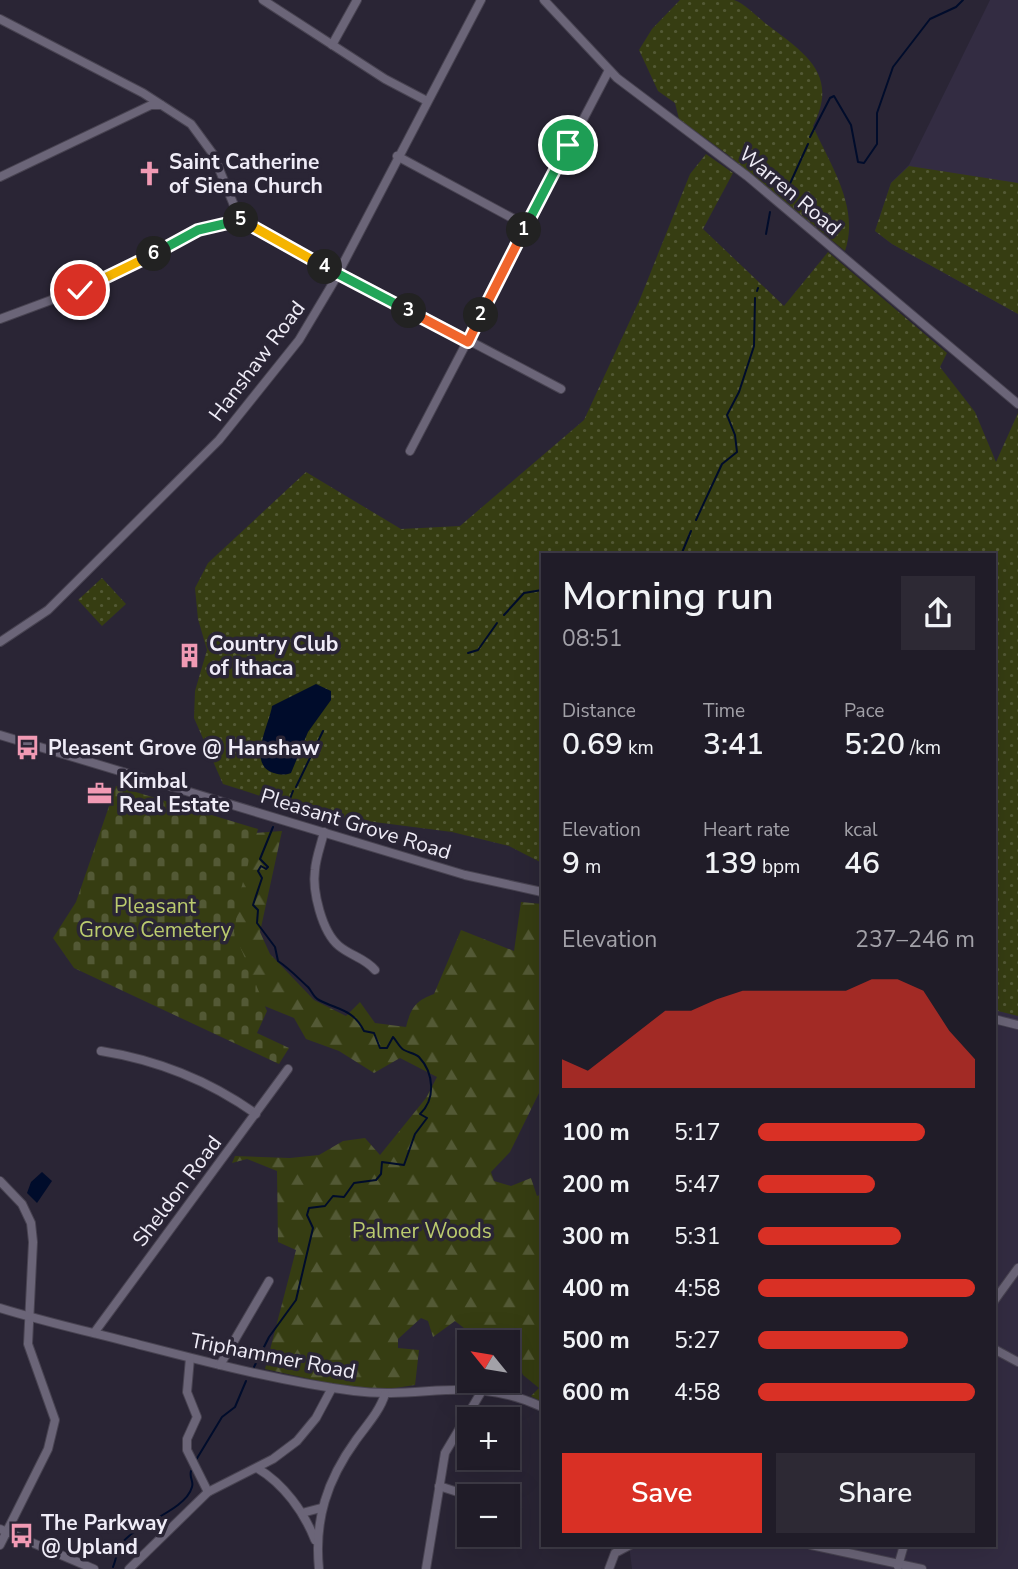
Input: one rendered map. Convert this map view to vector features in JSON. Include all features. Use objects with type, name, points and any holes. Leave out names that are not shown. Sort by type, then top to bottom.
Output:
[{"type":"street","points":[[263,0],[332,45],[427,101]]},
{"type":"street","points":[[332,45],[357,0]]},
{"type":"street","name":"Hanshaw Road","points":[[0,642],[48,610],[219,440],[299,340],[338,274],[397,156],[481,0]]},
{"type":"street","name":"Warren Road","points":[[544,0],[609,70],[764,189],[1018,404]]},
{"type":"street","points":[[0,19],[161,105],[191,124],[208,145],[240,220],[338,274],[561,389]]},
{"type":"street","points":[[410,451],[609,70]]},
{"type":"street","points":[[0,177],[151,105],[161,105]]},
{"type":"street","points":[[397,156],[527,226]]},
{"type":"street","points":[[0,319],[89,286],[198,230],[240,220]]},
{"type":"street","name":"Pleasant Grove Road","points":[[0,735],[494,883],[541,892]]},
{"type":"street","points":[[324,832],[314,876],[318,901],[329,933],[337,945],[375,970]]},
{"type":"street","points":[[996,1020],[1018,1025]]},
{"type":"street","points":[[101,1051],[163,1066],[221,1091],[256,1114]]},
{"type":"street","name":"Sheldon Road","points":[[94,1333],[288,1069]]},
{"type":"street","points":[[0,1181],[22,1204],[31,1223],[33,1242],[30,1354],[53,1415],[54,1429],[48,1449],[4,1531],[0,1545]]},
{"type":"street","points":[[996,1298],[1018,1268]]},
{"type":"street","points":[[220,1364],[269,1281]]},
{"type":"street","name":"Triphammer Road","points":[[0,1308],[190,1358],[332,1388],[385,1394],[457,1388]]},
{"type":"street","points":[[996,1350],[1018,1362]]},
{"type":"street","points":[[190,1358],[187,1392],[197,1417],[187,1439],[187,1450],[208,1492]]},
{"type":"street","points":[[129,1569],[208,1492],[285,1451],[307,1430],[332,1388]]},
{"type":"street","points":[[426,1569],[445,1453],[481,1393]]},
{"type":"street","name":"Triphammer Road","points":[[504,1393],[541,1407]]},
{"type":"street","points":[[319,1569],[317,1543],[321,1508],[336,1471],[385,1394]]},
{"type":"street","points":[[257,1468],[276,1482],[302,1513],[317,1543]]},
{"type":"street","points":[[439,1486],[457,1492]]},
{"type":"street","points":[[302,1513],[321,1508]]},
{"type":"street","points":[[4,1531],[94,1569]]},
{"type":"street","points":[[609,1569],[615,1553],[626,1547]]},
{"type":"street","points":[[819,1547],[898,1567],[922,1569]]},
{"type":"street","points":[[898,1567],[903,1547]]},
{"type":"shaded area","points":[[990,0],[1018,0],[1018,314],[892,244],[875,231],[891,183],[909,165]]},
{"type":"shaded area","points":[[1018,496],[1018,1569],[632,1569],[629,1547],[996,1547],[995,553]]},
{"type":"green space","points":[[680,0],[739,2],[795,46],[815,67],[822,93],[813,126],[835,171],[846,202],[849,235],[845,251],[727,154],[679,119],[675,103],[658,91],[639,50],[652,29]]},
{"type":"green space","points":[[706,154],[733,173],[703,229],[784,306],[828,252],[947,353],[940,367],[975,412],[996,462],[1018,413],[1018,1016],[996,1010],[996,553],[541,553],[541,862],[509,846],[452,832],[320,815],[223,784],[194,718],[195,691],[207,650],[198,619],[195,588],[208,563],[306,472],[401,529],[460,526],[584,420],[640,299],[690,174]]},
{"type":"green space","points":[[909,166],[1018,183],[1018,314],[892,244],[875,231],[891,183]]},
{"type":"green space","points":[[102,578],[126,604],[102,626],[78,600]]},
{"type":"green space","name":"Pleasant Grove Cemetery","points":[[116,786],[258,829],[241,889],[234,932],[267,1011],[257,1033],[289,1048],[279,1064],[74,968],[53,938],[76,902]]},
{"type":"green space","name":"Palmer Woods","points":[[282,831],[260,932],[270,954],[314,1000],[346,1016],[360,1002],[375,1023],[406,1027],[415,1006],[422,999],[434,994],[461,930],[514,951],[521,902],[541,904],[541,1089],[510,1152],[491,1172],[494,1181],[511,1186],[531,1178],[537,1196],[541,1194],[541,1401],[531,1396],[539,1388],[523,1375],[520,1367],[520,1330],[466,1330],[455,1321],[433,1337],[428,1321],[421,1318],[398,1339],[398,1348],[419,1350],[415,1385],[369,1392],[265,1369],[296,1250],[278,1242],[277,1171],[247,1159],[232,1163],[235,1156],[290,1158],[319,1155],[343,1141],[365,1138],[380,1155],[426,1098],[437,1077],[400,1058],[374,1073],[339,1051],[306,1039],[294,1018],[262,1005],[228,927],[255,833]]},
{"type":"water","points":[[316,684],[331,691],[331,700],[308,732],[291,773],[274,773],[266,769],[261,753],[272,706]]},
{"type":"water","points":[[42,1172],[52,1181],[37,1203],[27,1193],[31,1182]]},
{"type":"waterway","points":[[810,137],[830,98],[834,96],[851,125],[858,162],[864,163],[877,144],[877,113],[893,67],[930,19],[956,7],[963,0]]},
{"type":"waterway","points":[[781,195],[788,188],[808,144]]},
{"type":"waterway","points":[[766,234],[770,212]]},
{"type":"waterway","points":[[696,520],[722,464],[737,452],[735,435],[727,415],[739,392],[754,346],[755,298]]},
{"type":"waterway","points":[[682,553],[691,531]]},
{"type":"waterway","points":[[504,615],[524,593],[541,590]]},
{"type":"waterway","points":[[468,653],[478,650],[497,623]]},
{"type":"waterway","points":[[296,787],[323,731]]},
{"type":"waterway","points":[[286,809],[293,791]]},
{"type":"waterway","points":[[254,1367],[269,1337],[296,1300],[313,1228],[307,1215],[309,1208],[325,1206],[333,1196],[344,1197],[354,1183],[376,1180],[381,1174],[382,1162],[404,1165],[415,1134],[427,1118],[420,1114],[431,1094],[428,1071],[417,1056],[402,1049],[393,1037],[387,1048],[380,1048],[374,1033],[364,1031],[350,1014],[317,999],[308,987],[278,961],[275,947],[257,923],[258,910],[253,905],[262,878],[258,871],[261,866],[266,869],[268,867],[260,859],[273,827]]},
{"type":"waterway","points":[[196,1460],[222,1417],[235,1407],[246,1381]]},
{"type":"waterway","points":[[113,1567],[119,1548],[127,1538],[170,1511],[187,1496],[192,1485],[191,1471]]},
{"type":"place","name":"Saint Catherine of Siena Church","points":[[149,174]]},
{"type":"place","name":"Country Club of Ithaca","points":[[189,656]]},
{"type":"place","name":"Pleasent Grove @ Hanshaw","points":[[28,748]]},
{"type":"place","name":"Kimbal Real Estate","points":[[99,793]]},
{"type":"place","name":"The Parkway @ Upland","points":[[21,1535]]},
{"type":"route","points":[[80,290],[128,268],[198,230],[240,220],[468,342],[568,145]]}]
